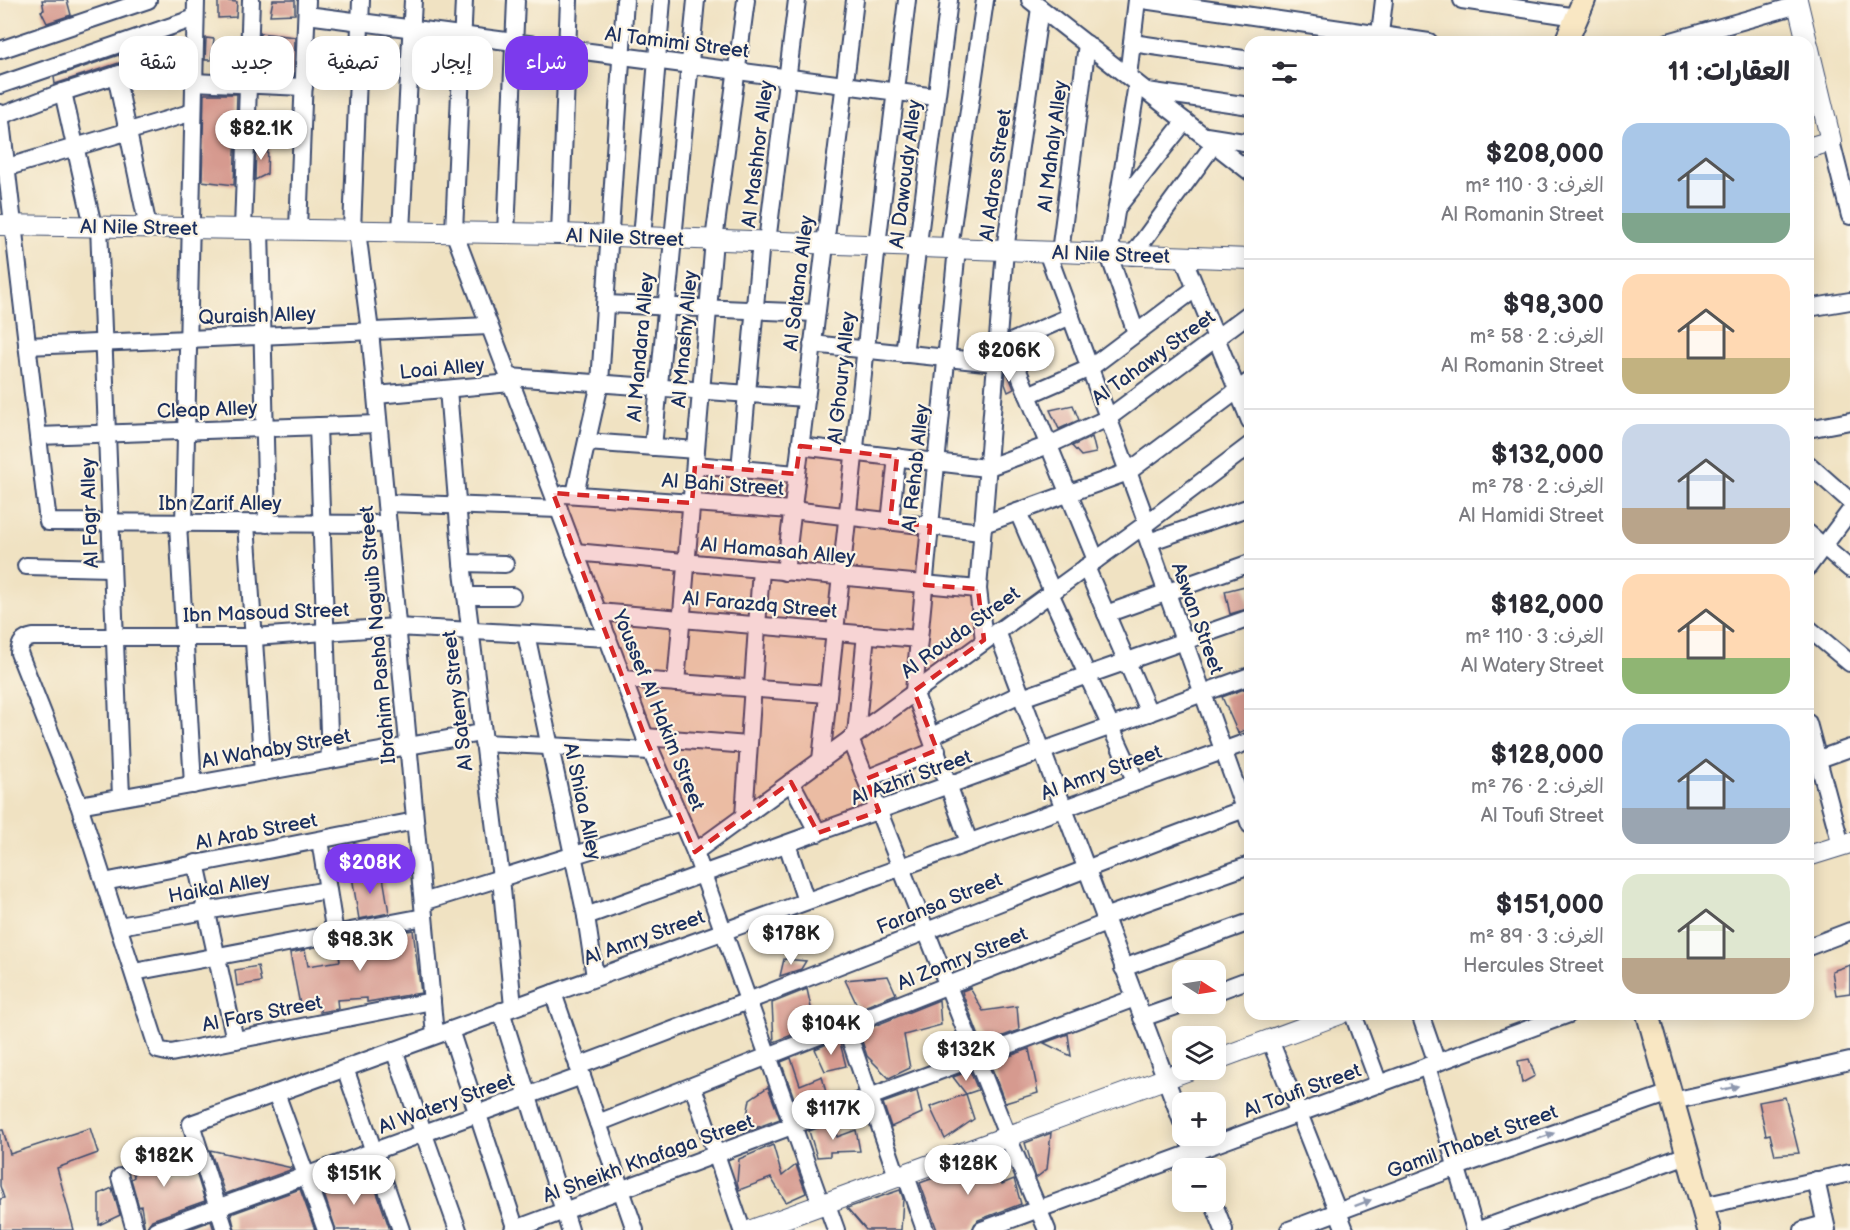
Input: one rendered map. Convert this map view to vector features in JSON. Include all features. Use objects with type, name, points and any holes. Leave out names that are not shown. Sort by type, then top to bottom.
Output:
[{"type":"main road","points":[[1569,36],[1583,4]]},
{"type":"main road","points":[[1650,1020],[1709,1230]]},
{"type":"street","points":[[0,50],[148,0]]},
{"type":"street","points":[[194,36],[196,0]]},
{"type":"street","points":[[250,36],[251,0]]},
{"type":"street","name":"Ibrahim Pasha Naguib Street","points":[[361,0],[355,231],[370,331],[432,1000],[443,1033],[477,1114],[515,1230]]},
{"type":"street","points":[[401,231],[413,0]]},
{"type":"street","points":[[454,232],[464,0]]},
{"type":"street","points":[[514,36],[516,0]]},
{"type":"street","points":[[567,36],[569,0]]},
{"type":"street","points":[[575,494],[600,383],[625,0]]},
{"type":"street","points":[[642,238],[662,0]]},
{"type":"street","name":"Al Mandara Alley","points":[[653,447],[671,239],[696,0]]},
{"type":"street","name":"Al Mnashy Alley","points":[[676,683],[714,240],[746,0]]},
{"type":"street","name":"Al Mashhor Alley","points":[[740,469],[755,311],[797,0]]},
{"type":"street","name":"Al Saltana Alley","points":[[785,572],[855,0]]},
{"type":"street","name":"Al Ghoury Alley","points":[[820,760],[877,245],[908,0]]},
{"type":"street","name":"Al Dawoudy Alley","points":[[904,354],[949,0]]},
{"type":"street","name":"Al Rehab Alley","points":[[914,691],[947,358],[953,248],[985,0]]},
{"type":"street","points":[[1136,333],[1109,255],[1137,84],[1132,44],[1137,0]]},
{"type":"street","points":[[1143,0],[1367,36]]},
{"type":"street","points":[[1379,36],[1384,0]]},
{"type":"street","points":[[1462,0],[1583,4]]},
{"type":"street","points":[[1687,36],[1797,2],[1804,36]]},
{"type":"street","points":[[1035,4],[1244,167]]},
{"type":"street","name":"Al Adros Street","points":[[1035,4],[1005,250],[1000,352],[986,468],[978,589],[990,636],[1021,696],[1172,1096]]},
{"type":"street","points":[[298,230],[307,7]]},
{"type":"street","name":"Al Tamimi Street","points":[[307,7],[360,21],[462,33],[505,41]]},
{"type":"street","points":[[0,85],[195,18]]},
{"type":"street","name":"Al Mahaly Alley","points":[[1054,252],[1086,44]]},
{"type":"street","points":[[1132,44],[1244,59]]},
{"type":"street","name":"Al Tamimi Street","points":[[588,52],[936,97]]},
{"type":"street","points":[[38,436],[27,346],[7,225],[8,168],[0,115],[119,74]]},
{"type":"street","points":[[116,75],[148,227]]},
{"type":"street","points":[[1814,76],[1850,216]]},
{"type":"street","points":[[1137,84],[1244,105]]},
{"type":"street","points":[[294,87],[303,87]]},
{"type":"street","points":[[193,90],[186,431],[181,524],[184,637],[193,784]]},
{"type":"street","points":[[248,90],[252,229],[263,336],[267,524]]},
{"type":"street","points":[[506,233],[512,90]]},
{"type":"street","points":[[560,234],[565,90]]},
{"type":"street","name":"Al Fagr Alley","points":[[63,92],[96,226],[104,343],[121,797]]},
{"type":"street","points":[[8,168],[192,112]]},
{"type":"street","points":[[1117,208],[1185,121]]},
{"type":"street","points":[[1209,140],[1244,143]]},
{"type":"street","points":[[1132,256],[1209,140]]},
{"type":"street","points":[[1814,146],[1831,141]]},
{"type":"street","name":"Al Nile Street","points":[[7,225],[560,234],[1244,259]]},
{"type":"street","name":"Youssef Al Hakim Street","points":[[454,232],[648,744],[695,852],[793,1126],[837,1230]]},
{"type":"street","name":"Aswan Street","points":[[1054,252],[1071,316],[1128,472],[1149,542],[1223,751],[1244,804]]},
{"type":"street","points":[[1183,257],[1216,337],[1243,385]]},
{"type":"street","points":[[1028,395],[1090,368],[1196,288]]},
{"type":"street","points":[[1814,307],[1850,301]]},
{"type":"street","points":[[606,304],[816,314]]},
{"type":"street","points":[[812,344],[947,358],[1000,352],[1071,316]]},
{"type":"street","name":"Al Tahawy Street","points":[[800,446],[986,468],[1049,445],[1108,418],[1244,317]]},
{"type":"street","name":"Quraish Alley","points":[[27,346],[489,326]]},
{"type":"street","points":[[1000,352],[1028,395],[1049,445],[1069,494],[1106,614],[1149,713]]},
{"type":"street","name":"Loai Alley","points":[[376,395],[448,389],[510,380],[600,383],[806,398]]},
{"type":"street","name":"Al Bahi Street","points":[[556,501],[575,494],[792,510],[890,522],[981,529],[1018,512],[1128,472],[1243,385]]},
{"type":"street","name":"Al Sateny Street","points":[[448,389],[462,563],[501,878],[507,1009],[528,1095],[570,1230]]},
{"type":"street","points":[[1814,426],[1850,421]]},
{"type":"street","name":"Cleap Alley","points":[[38,436],[378,424]]},
{"type":"street","points":[[318,426],[330,760]]},
{"type":"street","name":"Ibn Zarif Alley","points":[[38,436],[46,518],[52,523],[388,524]]},
{"type":"street","points":[[587,442],[653,447],[740,469],[796,474]]},
{"type":"street","name":"Al Rouda Street","points":[[695,852],[1145,525],[1244,450]]},
{"type":"street","points":[[890,522],[897,457]]},
{"type":"street","points":[[1814,469],[1846,493]]},
{"type":"street","points":[[386,503],[457,505],[556,501]]},
{"type":"street","points":[[1149,542],[1244,509]]},
{"type":"street","points":[[1814,559],[1850,511]]},
{"type":"street","points":[[1018,512],[1087,675],[1136,782]]},
{"type":"street","points":[[246,524],[263,772]]},
{"type":"street","points":[[1814,538],[1850,569]]},
{"type":"street","name":"Al Hamasah Alley","points":[[575,552],[978,589]]},
{"type":"street","points":[[462,563],[505,564]]},
{"type":"street","points":[[1106,614],[1244,565]]},
{"type":"street","points":[[26,566],[112,568]]},
{"type":"street","points":[[744,816],[761,569]]},
{"type":"street","points":[[466,596],[512,596]]},
{"type":"street","name":"Al Farazdq Street","points":[[598,612],[919,639]]},
{"type":"street","points":[[866,779],[1021,696],[1244,620]]},
{"type":"street","name":"Ibn Masoud Street","points":[[79,805],[19,654],[20,645],[25,639],[33,637],[254,637],[396,627],[608,638]]},
{"type":"street","points":[[1814,633],[1850,663]]},
{"type":"street","name":"Al Shiaa Alley","points":[[526,634],[586,916],[595,977]]},
{"type":"street","points":[[866,634],[853,736],[866,779],[1007,1136],[1047,1230]]},
{"type":"street","name":"Al Azhri Street","points":[[586,916],[1244,678]]},
{"type":"street","points":[[623,679],[828,694]]},
{"type":"street","points":[[914,691],[969,842]]},
{"type":"street","name":"Al Wahaby Street","points":[[79,805],[408,746],[482,738],[550,746],[648,744],[748,746]]},
{"type":"street","name":"Al Amry Street","points":[[217,1208],[191,1124],[1244,743]]},
{"type":"street","points":[[1814,762],[1850,748]]},
{"type":"street","points":[[1814,764],[1846,844],[1814,854]]},
{"type":"street","points":[[791,782],[818,833]]},
{"type":"street","points":[[79,805],[134,972],[334,934],[424,910],[501,878],[681,822]]},
{"type":"street","name":"Faransa Street","points":[[580,1071],[1085,867],[1244,815]]},
{"type":"street","name":"Al Arab Street","points":[[104,882],[415,821]]},
{"type":"street","points":[[320,840],[334,934]]},
{"type":"street","points":[[787,844],[806,901]]},
{"type":"street","points":[[196,864],[235,1040]]},
{"type":"street","name":"Al Zomry Street","points":[[598,1123],[769,1058],[1105,920],[1244,867]]},
{"type":"street","name":"Haikal Alley","points":[[118,926],[328,890]]},
{"type":"street","points":[[1123,968],[1244,924]]},
{"type":"street","points":[[1814,945],[1850,931]]},
{"type":"street","name":"Al Fars Street","points":[[134,972],[158,1050],[171,1053],[432,1000]]},
{"type":"street","points":[[1226,988],[1244,981]]},
{"type":"street","points":[[553,993],[635,1230]]},
{"type":"street","name":"Al Sheikh Khafaga Street","points":[[515,1230],[1135,998]]},
{"type":"street","points":[[1142,1018],[1172,1008]]},
{"type":"street","points":[[1226,1056],[1270,1040],[1314,1020]]},
{"type":"street","points":[[1355,1020],[1379,1084]]},
{"type":"street","points":[[1421,1020],[1456,1167],[1477,1230],[1687,1155]]},
{"type":"street","name":"Al Toufi Street","points":[[982,1230],[1553,1020]]},
{"type":"street","points":[[846,1027],[870,1098],[925,1230]]},
{"type":"street","points":[[1270,1040],[1345,1230]]},
{"type":"street","points":[[394,1050],[458,1230]]},
{"type":"street","name":"Gamil Thabet Street","points":[[1289,1230],[1456,1167],[1671,1097],[1850,1061]]},
{"type":"street","points":[[345,1068],[401,1230]]},
{"type":"street","name":"Al Watery Street","points":[[156,1230],[528,1095],[580,1071]]},
{"type":"street","points":[[752,1230],[1172,1076]]},
{"type":"street","points":[[693,1087],[742,1230]]},
{"type":"street","points":[[276,1094],[326,1230]]},
{"type":"street","points":[[1191,1146],[1196,1158]]},
{"type":"street","points":[[1703,1206],[1850,1173]]},
{"type":"street","points":[[120,1177],[135,1230]]},
{"type":"street","points":[[1803,1230],[1826,1227],[1816,1180]]},
{"type":"street","points":[[217,1208],[225,1230]]},
{"type":"street","points":[[1217,1212],[1224,1230]]},
{"type":"highlighted area","points":[[800,446],[897,457],[890,522],[930,526],[925,585],[978,589],[984,640],[914,691],[937,750],[866,779],[879,811],[818,833],[791,782],[695,852],[645,737],[553,493],[692,503],[695,465],[796,474]]},
{"type":"building","points":[[42,0],[67,0],[71,15],[47,23],[41,11],[44,10]]},
{"type":"building","points":[[218,0],[237,2],[236,17],[218,18]]},
{"type":"building","points":[[273,0],[295,0],[295,14],[270,15]]},
{"type":"building","points":[[260,33],[286,36],[260,36]]},
{"type":"building","points":[[206,38],[210,38],[210,60],[205,60]]},
{"type":"building","points":[[119,55],[119,63],[55,84],[54,77]]},
{"type":"building","points":[[204,94],[237,94],[234,185],[202,181]]},
{"type":"building","points":[[256,144],[268,145],[267,174],[255,180]]},
{"type":"building","points":[[1006,369],[1014,389],[1008,392],[1005,384]]},
{"type":"building","points":[[1073,405],[1079,420],[1059,429],[1050,410]]},
{"type":"building","points":[[1092,437],[1096,453],[1081,456],[1072,446]]},
{"type":"building","points":[[1244,586],[1244,610],[1230,614],[1225,591]]},
{"type":"building","points":[[1244,689],[1244,730],[1238,733],[1222,697]]},
{"type":"building","points":[[382,871],[389,913],[359,919],[352,876]]},
{"type":"building","points":[[413,930],[421,993],[367,1002],[367,998],[337,1000],[338,1009],[320,1012],[320,1006],[301,1010],[290,953],[305,950],[308,966],[340,961],[337,944]]},
{"type":"building","points":[[784,959],[806,961],[801,969],[780,976]]},
{"type":"building","points":[[1850,965],[1850,993],[1836,995],[1832,971]]},
{"type":"building","points":[[258,966],[261,982],[237,986],[235,970]]},
{"type":"building","points":[[888,976],[896,994],[859,1009],[845,980]]},
{"type":"building","points":[[970,988],[983,1011],[1017,1006],[1019,1030],[982,1044],[962,991]]},
{"type":"building","points":[[807,989],[815,1026],[774,1042],[772,1003]]},
{"type":"building","points":[[939,1000],[941,1025],[904,1035],[910,1068],[889,1078],[867,1056],[859,1032]]},
{"type":"building","points":[[1068,1034],[1071,1056],[1044,1043]]},
{"type":"building","points":[[839,1039],[846,1066],[825,1071],[815,1049]]},
{"type":"building","points":[[1029,1049],[1038,1093],[1005,1103],[990,1063]]},
{"type":"building","points":[[791,1058],[800,1085],[822,1076],[828,1101],[799,1112],[781,1062]]},
{"type":"building","points":[[1529,1059],[1535,1076],[1522,1083],[1518,1061]]},
{"type":"building","points":[[970,1071],[978,1090],[966,1094],[953,1077]]},
{"type":"building","points":[[768,1087],[780,1119],[744,1132],[750,1099]]},
{"type":"building","points":[[917,1091],[922,1113],[891,1127],[883,1103]]},
{"type":"building","points":[[966,1094],[974,1119],[945,1139],[930,1107]]},
{"type":"building","points":[[1785,1097],[1799,1153],[1775,1155],[1770,1134],[1766,1135],[1759,1102]]},
{"type":"building","points":[[834,1122],[837,1137],[856,1130],[860,1151],[830,1152],[830,1156],[817,1157],[809,1131]]},
{"type":"building","points":[[90,1128],[98,1153],[57,1168],[74,1230],[0,1230],[0,1199],[4,1198],[0,1186],[0,1130],[3,1130],[10,1154]]},
{"type":"building","points":[[1051,1133],[1047,1169],[1036,1178],[1025,1143]]},
{"type":"building","points":[[773,1145],[782,1176],[796,1165],[806,1193],[786,1202],[771,1178],[739,1190],[737,1182],[739,1159]]},
{"type":"building","points":[[210,1150],[292,1168],[293,1169],[225,1194]]},
{"type":"building","points":[[168,1153],[167,1174],[195,1169],[205,1201],[152,1220],[145,1230],[141,1206],[139,1207],[131,1179],[134,1177],[131,1161]]},
{"type":"building","points":[[990,1157],[1002,1184],[1014,1179],[1021,1204],[978,1220],[972,1230],[937,1230],[920,1183]]},
{"type":"building","points":[[333,1177],[376,1190],[390,1230],[336,1230],[320,1182]]},
{"type":"building","points":[[112,1188],[120,1215],[99,1225],[99,1194]]},
{"type":"building","points":[[300,1189],[315,1230],[235,1230],[231,1214]]},
{"type":"building","points":[[900,1190],[903,1198],[901,1230],[866,1230],[847,1208]]},
{"type":"building","points":[[211,1221],[214,1230],[187,1230]]}]
